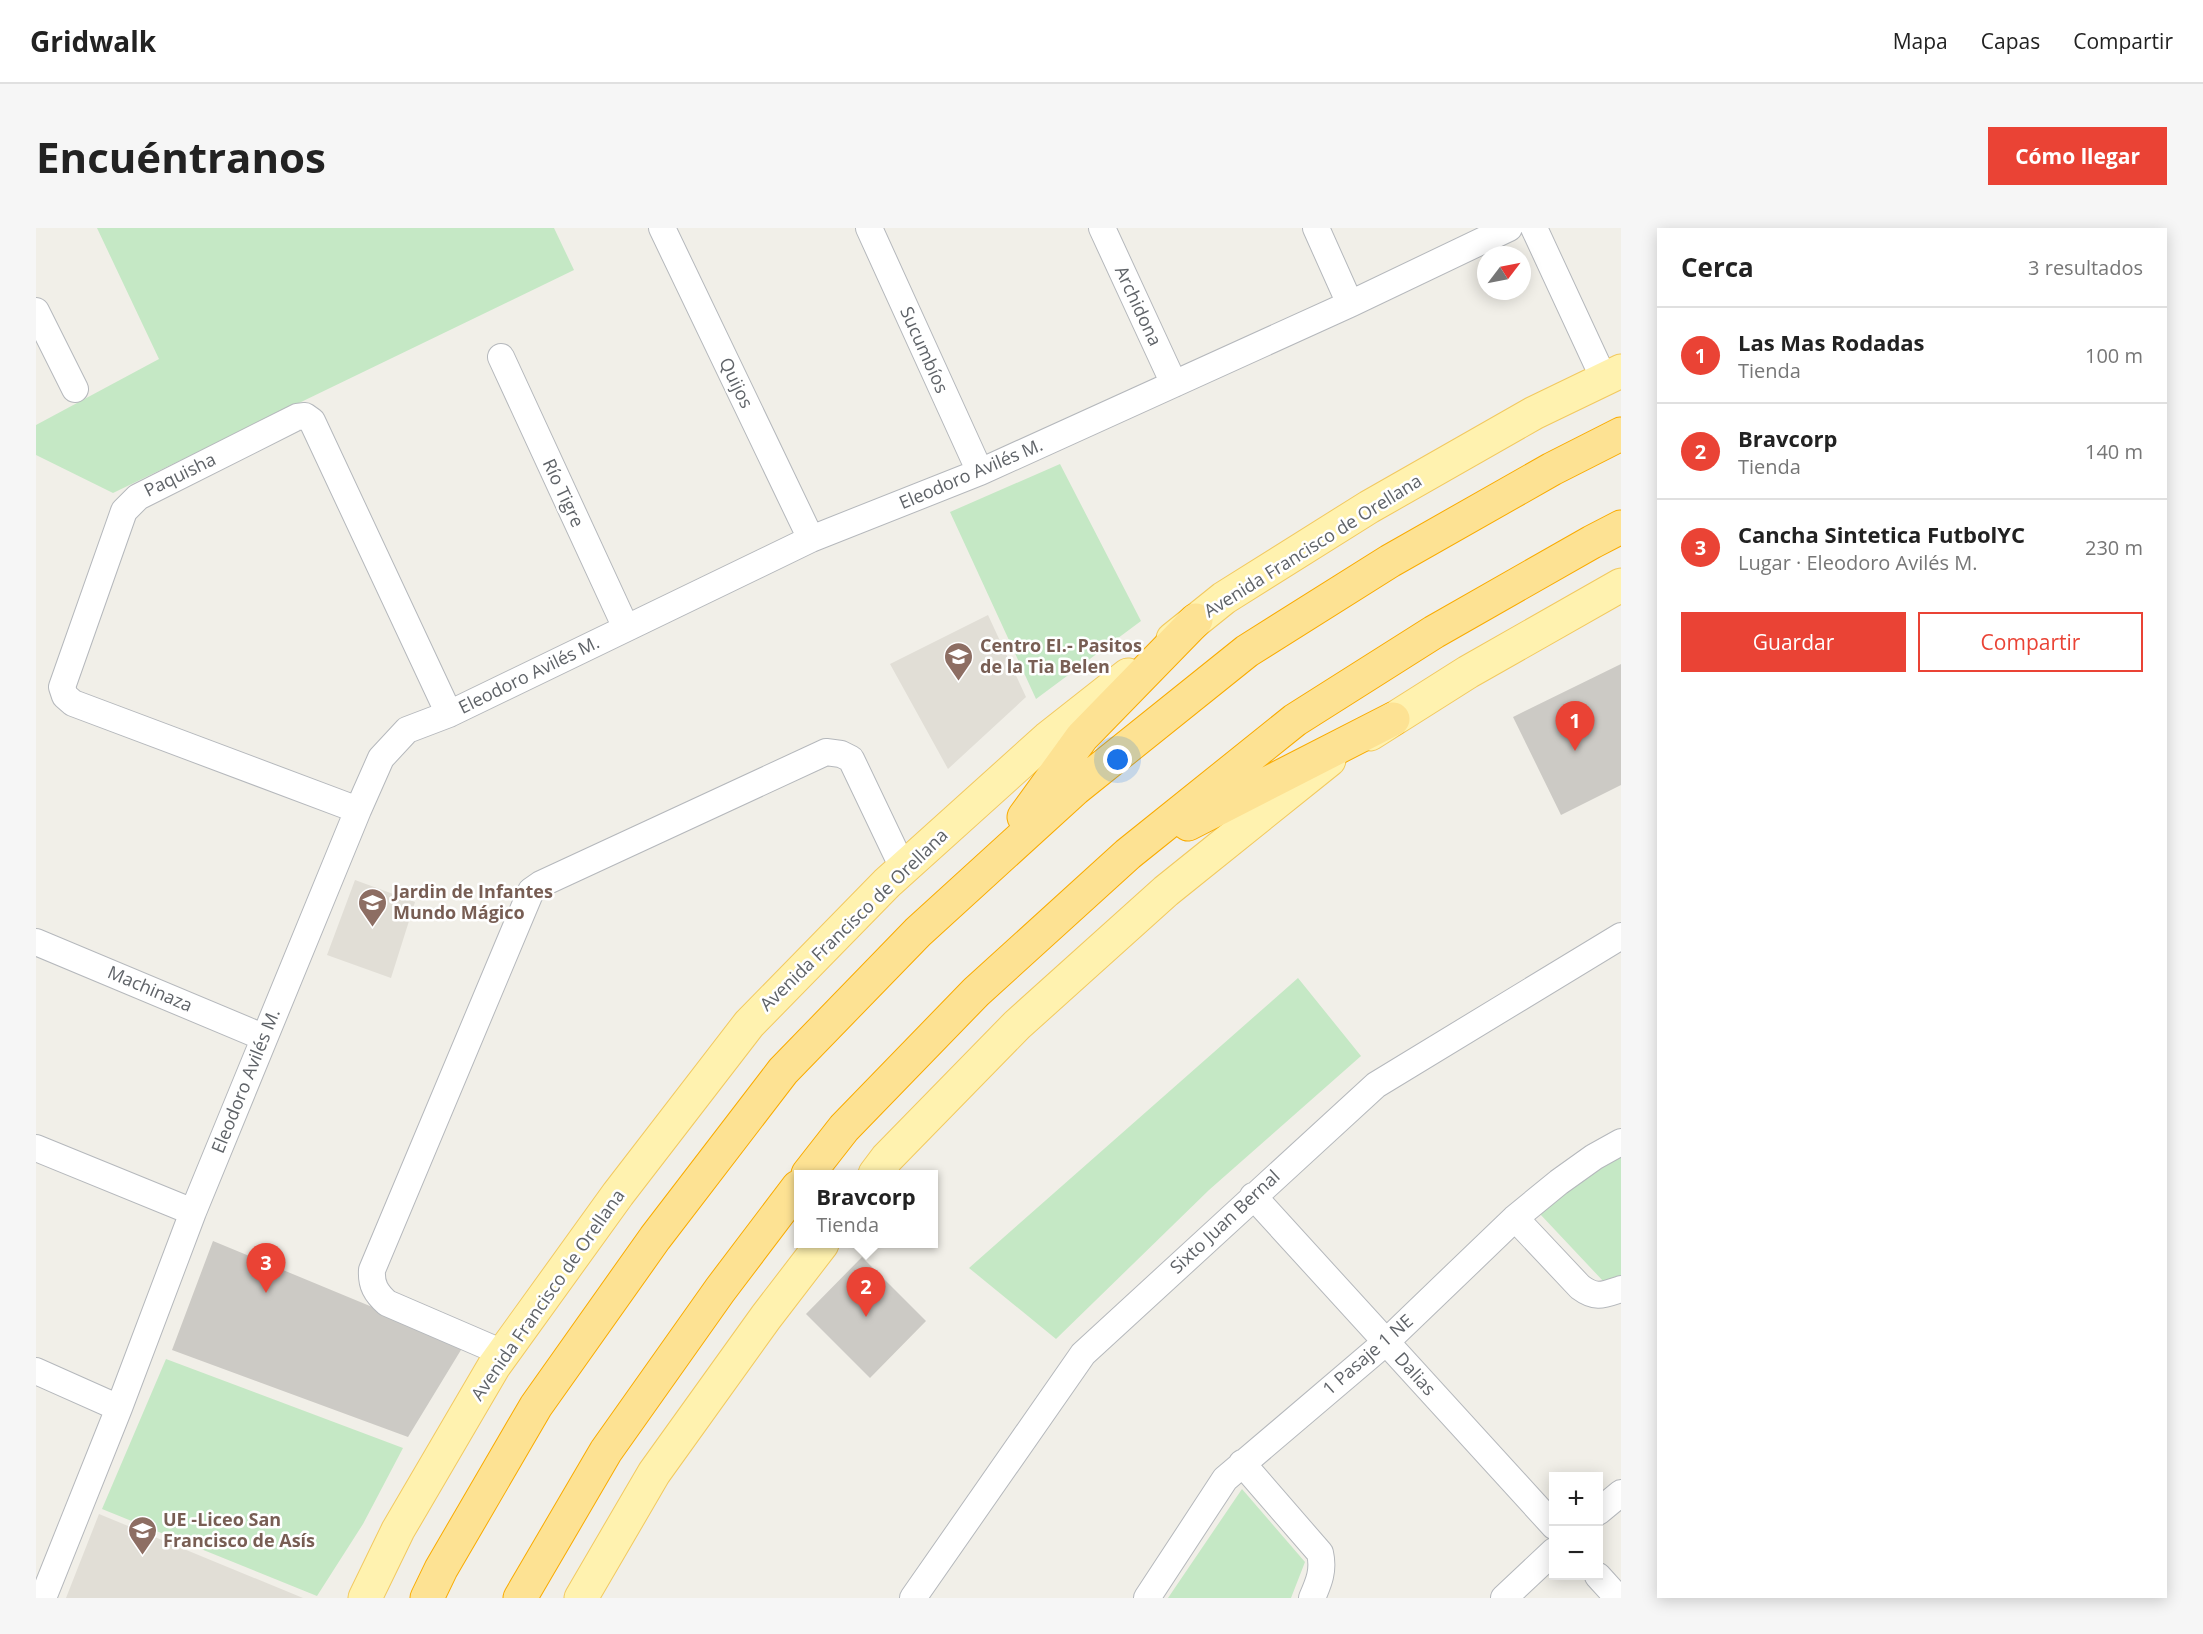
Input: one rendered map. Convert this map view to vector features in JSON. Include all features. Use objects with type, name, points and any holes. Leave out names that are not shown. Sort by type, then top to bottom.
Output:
[{"type":"highway","points":[[427,1598],[441,1569],[536,1406],[655,1238],[783,1071],[918,932],[1075,789],[1247,651],[1390,561],[1552,469],[1621,434]]},
{"type":"highway","points":[[811,1170],[844,1128],[976,992],[1128,854],[1295,720],[1434,632],[1621,527]]},
{"type":"highway","points":[[985,871],[1082,737],[1196,620]]},
{"type":"highway","points":[[1128,854],[1393,719]]},
{"type":"highway","points":[[520,1598],[606,1451],[720,1290],[794,1193]]},
{"type":"main road","name":"Avenida Francisco de Orellana","points":[[364,1598],[398,1530],[502,1353],[618,1194],[749,1024],[903,868],[1048,738],[1224,598],[1369,507],[1534,413],[1612,375]]},
{"type":"main road","points":[[878,1170],[887,1158],[1017,1025],[1166,891],[1331,759],[1468,672],[1621,585]]},
{"type":"main road","points":[[581,1598],[654,1473],[766,1317],[819,1248]]},
{"type":"street","name":"Quijos","points":[[662,228],[810,538]]},
{"type":"street","name":"Sucumbíos","points":[[868,228],[980,472]]},
{"type":"street","name":"Archidona","points":[[1102,228],[1174,384]]},
{"type":"street","points":[[1316,228],[1350,304]]},
{"type":"street","name":"Eleodoro Avilés M.","points":[[41,1596],[119,1408],[193,1212],[263,1037],[358,810],[381,758],[407,730],[449,714],[810,538],[980,472],[1350,304],[1509,228]]},
{"type":"street","points":[[1534,228],[1612,375]]},
{"type":"street","points":[[36,311],[75,389]]},
{"type":"street","name":"Río Tigre","points":[[501,357],[626,628]]},
{"type":"street","name":"Paquisha","points":[[358,810],[73,703],[65,696],[62,687],[124,511],[129,504],[148,491],[297,417],[305,416],[312,421],[449,714]]},
{"type":"street","points":[[502,1353],[387,1303],[377,1294],[371,1281],[372,1270],[531,891],[541,884],[826,752],[841,754],[851,759],[903,868]]},
{"type":"street","name":"Sixto Juan Bernal","points":[[913,1598],[1083,1354],[1376,1085],[1621,936]]},
{"type":"street","name":"Machinaza","points":[[36,942],[263,1037]]},
{"type":"street","name":"1 Pasaje 1 NE","points":[[1148,1598],[1225,1479],[1386,1342],[1515,1218],[1559,1182],[1621,1142]]},
{"type":"street","points":[[36,1148],[193,1212]]},
{"type":"street","name":"Dalias","points":[[1253,1197],[1549,1521]]},
{"type":"street","points":[[1515,1218],[1588,1293],[1600,1296],[1621,1289]]},
{"type":"street","points":[[36,1371],[119,1408]]},
{"type":"street","points":[[1242,1463],[1320,1553],[1323,1565],[1312,1598]]},
{"type":"street","points":[[1603,1508],[1621,1492]]},
{"type":"street","points":[[1504,1598],[1549,1556]]},
{"type":"street","points":[[1602,1580],[1618,1598]]},
{"type":"shaded area","name":"Centro EI.- Pasitos de la Tia Belen","points":[[988,615],[1026,697],[948,769],[890,664]]},
{"type":"shaded area","name":"Jardin de Infantes Mundo Mágico","points":[[355,880],[415,902],[391,978],[327,955]]},
{"type":"shaded area","name":"UE -Liceo San Francisco de Asís","points":[[99,1514],[303,1598],[66,1598]]},
{"type":"green space","points":[[97,228],[554,228],[574,270],[113,493],[36,455],[36,425],[159,359]]},
{"type":"green space","points":[[1060,464],[1141,621],[1036,699],[950,512]]},
{"type":"green space","points":[[1298,978],[1361,1056],[1209,1190],[1056,1339],[969,1268]]},
{"type":"green space","points":[[1621,1153],[1621,1277],[1604,1282],[1540,1214],[1599,1166]]},
{"type":"green space","points":[[166,1359],[403,1448],[363,1524],[317,1596],[102,1509]]},
{"type":"green space","points":[[1242,1489],[1305,1562],[1291,1598],[1168,1598]]},
{"type":"building","points":[[1621,664],[1621,785],[1561,815],[1513,717]]},
{"type":"building","points":[[213,1241],[464,1345],[408,1437],[172,1350]]},
{"type":"building","points":[[862,1257],[926,1321],[870,1378],[806,1314]]},
{"type":"place","name":"Centro EI.- Pasitos de la Tia Belen","points":[[959,682]]},
{"type":"place","name":"Las Mas Rodadas","points":[[1575,751]]},
{"type":"place","name":"Jardin de Infantes Mundo Mágico","points":[[372,928]]},
{"type":"place","name":"Cancha Sintetica FutbolYC","points":[[266,1293]]},
{"type":"place","name":"Bravcorp","points":[[866,1317]]},
{"type":"place","name":"UE -Liceo San Francisco de Asís","points":[[142,1556]]}]
